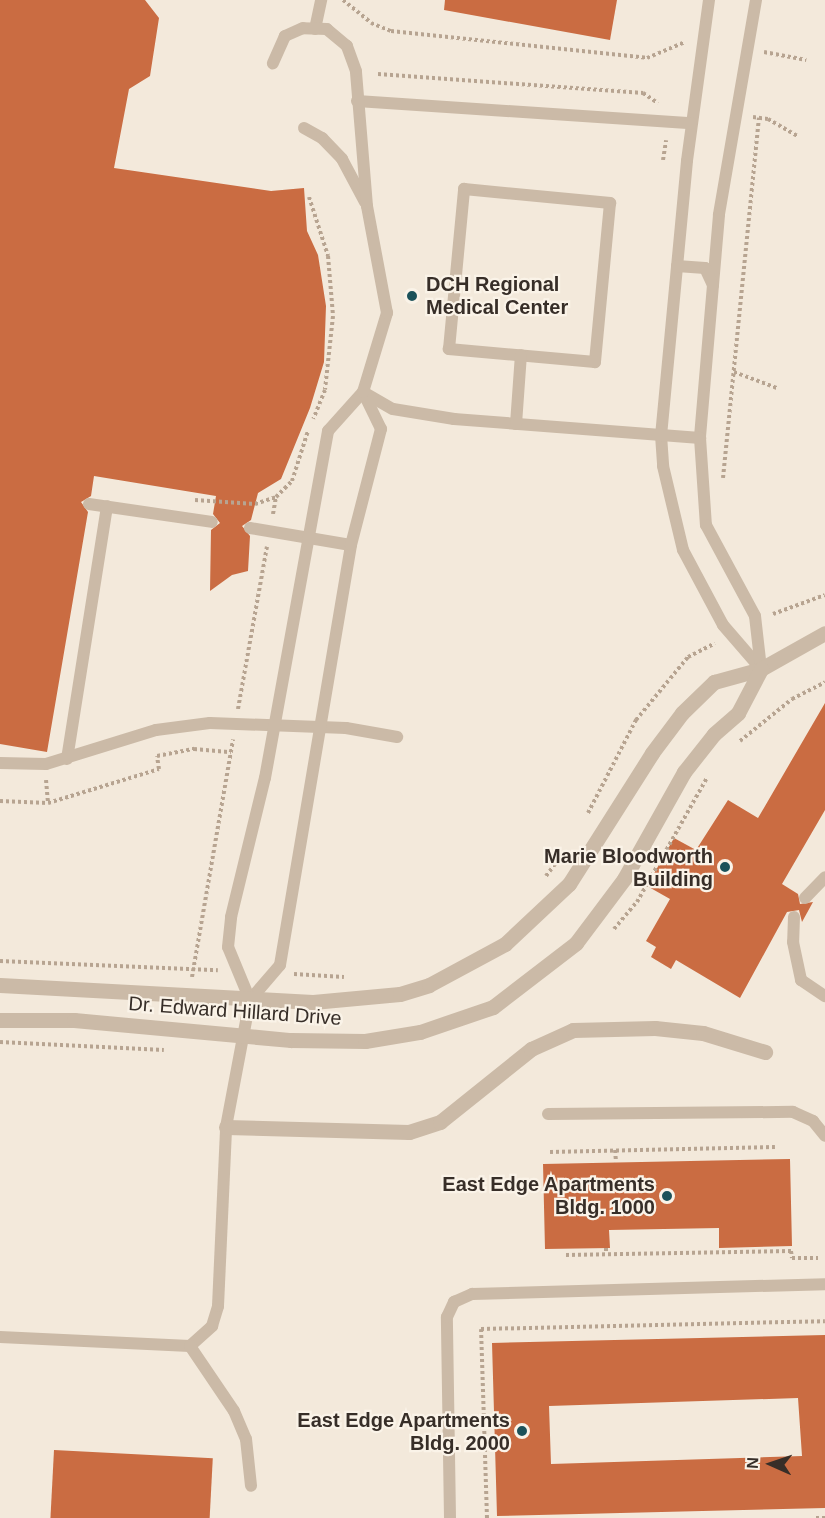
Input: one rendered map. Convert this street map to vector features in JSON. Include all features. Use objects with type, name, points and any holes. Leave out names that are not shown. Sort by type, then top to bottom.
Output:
[{"type":"street","name":"Dr. Edward Hillard Drive","points":[[0,985],[190,994],[250,1000],[343,1002],[400,994],[481,960],[505,944],[568,884],[682,713],[714,682],[761,669],[825,633]]},
{"type":"street","name":"Dr. Edward Hillard Drive","points":[[0,1020],[74,1020],[245,1036],[365,1041],[420,1032],[493,1007],[576,942],[624,879],[684,772],[714,734],[738,713],[761,669]]},
{"type":"street","points":[[226,1127],[410,1132],[440,1122],[531,1049],[573,1030],[655,1028],[703,1033],[765,1052]]},
{"type":"lane","points":[[315,29],[321,0]]},
{"type":"lane","points":[[709,0],[692,116],[677,267],[661,435],[663,465],[683,550],[731,634],[761,669]]},
{"type":"lane","points":[[756,0],[719,215],[700,438],[706,525],[756,623],[761,669]]},
{"type":"lane","points":[[0,1337],[190,1346],[212,1326],[219,1306],[226,1127],[250,1000],[228,947],[231,917],[273,727],[306,538],[328,431],[363,392],[387,313],[367,206],[356,72],[347,46],[327,29],[303,28],[285,36],[273,63]]},
{"type":"lane","points":[[357,101],[692,116]]},
{"type":"lane","points":[[304,128],[322,138],[342,159],[367,206]]},
{"type":"lane","points":[[464,189],[610,203],[595,362],[521,356],[449,349],[464,189]]},
{"type":"lane","points":[[677,267],[705,268],[714,286]]},
{"type":"lane","points":[[516,424],[521,356]]},
{"type":"lane","points":[[363,392],[393,409],[516,424],[700,438]]},
{"type":"lane","points":[[250,1000],[276,972],[321,730],[351,545],[381,429],[363,392]]},
{"type":"lane","points":[[89,504],[212,522]]},
{"type":"lane","points":[[67,759],[107,506]]},
{"type":"lane","points":[[250,528],[351,545]]},
{"type":"lane","points":[[0,764],[46,764],[156,730],[210,723],[321,730],[346,728],[397,736]]},
{"type":"lane","points":[[805,898],[825,877]]},
{"type":"lane","points":[[794,917],[793,942],[801,980],[825,996]]},
{"type":"lane","points":[[548,1114],[793,1112],[813,1120],[825,1136]]},
{"type":"lane","points":[[450,1518],[447,1317],[454,1302],[472,1294],[825,1284]]},
{"type":"lane","points":[[190,1346],[234,1411],[246,1439],[250,1486]]},
{"type":"path","points":[[343,0],[371,23],[391,31],[647,58],[671,52],[681,42],[702,43]]},
{"type":"path","points":[[747,49],[806,60]]},
{"type":"path","points":[[378,74],[643,93],[663,107],[692,116]]},
{"type":"path","points":[[736,115],[759,118],[798,136]]},
{"type":"path","points":[[722,482],[751,176],[759,118]]},
{"type":"path","points":[[190,994],[192,970],[276,496],[292,481],[327,375],[333,316],[328,256],[309,197]]},
{"type":"path","points":[[734,372],[777,388]]},
{"type":"path","points":[[756,623],[799,601],[825,595]]},
{"type":"path","points":[[586,817],[636,720],[688,657],[731,634]]},
{"type":"path","points":[[0,801],[48,803],[159,769],[157,756],[194,750],[231,752]]},
{"type":"path","points":[[539,882],[561,856]]},
{"type":"path","points":[[0,961],[236,970]]},
{"type":"path","points":[[276,972],[349,978]]},
{"type":"path","points":[[0,1042],[173,1051]]},
{"type":"path","points":[[550,1152],[775,1147]]},
{"type":"path","points":[[615,1150],[616,1162]]},
{"type":"path","points":[[606,1248],[606,1254]]},
{"type":"path","points":[[566,1255],[791,1251],[792,1258],[818,1258]]},
{"type":"path","points":[[487,1518],[481,1329],[825,1321]]},
{"type":"path","points":[[816,1518],[825,1518]]},
{"type":"building","points":[[0,0],[145,0],[159,18],[150,76],[129,89],[114,168],[271,191],[304,188],[307,231],[318,255],[326,306],[324,362],[310,408],[281,479],[258,493],[251,520],[242,526],[250,536],[248,571],[232,575],[210,591],[211,530],[220,523],[213,514],[216,496],[94,476],[91,496],[81,502],[88,512],[47,752],[0,744]]},
{"type":"building","points":[[445,0],[617,0],[610,40],[444,10]]},
{"type":"building","name":"Marie Bloodworth Building","points":[[825,703],[825,810],[782,884],[798,894],[800,904],[813,902],[802,922],[799,910],[787,912],[740,998],[676,960],[671,969],[651,957],[656,947],[646,941],[670,899],[647,886],[674,838],[696,850],[728,800],[758,818]]},
{"type":"building","name":"East Edge Apartments Bldg. 1000","points":[[790,1159],[792,1246],[719,1248],[719,1228],[609,1230],[610,1248],[545,1249],[543,1164]]},
{"type":"building","name":"East Edge Apartments Bldg. 2000","points":[[825,1335],[825,1508],[497,1516],[492,1343]],"holes":[[[798,1398],[802,1456],[551,1464],[549,1406]]]},
{"type":"building","points":[[54,1450],[213,1458],[210,1518],[50,1518]]},
{"type":"place","name":"DCH Regional Medical Center","points":[[412,296]]},
{"type":"place","name":"Marie Bloodworth Building","points":[[725,867]]},
{"type":"place","name":"East Edge Apartments Bldg. 1000","points":[[667,1196]]},
{"type":"place","name":"East Edge Apartments Bldg. 2000","points":[[522,1431]]}]
